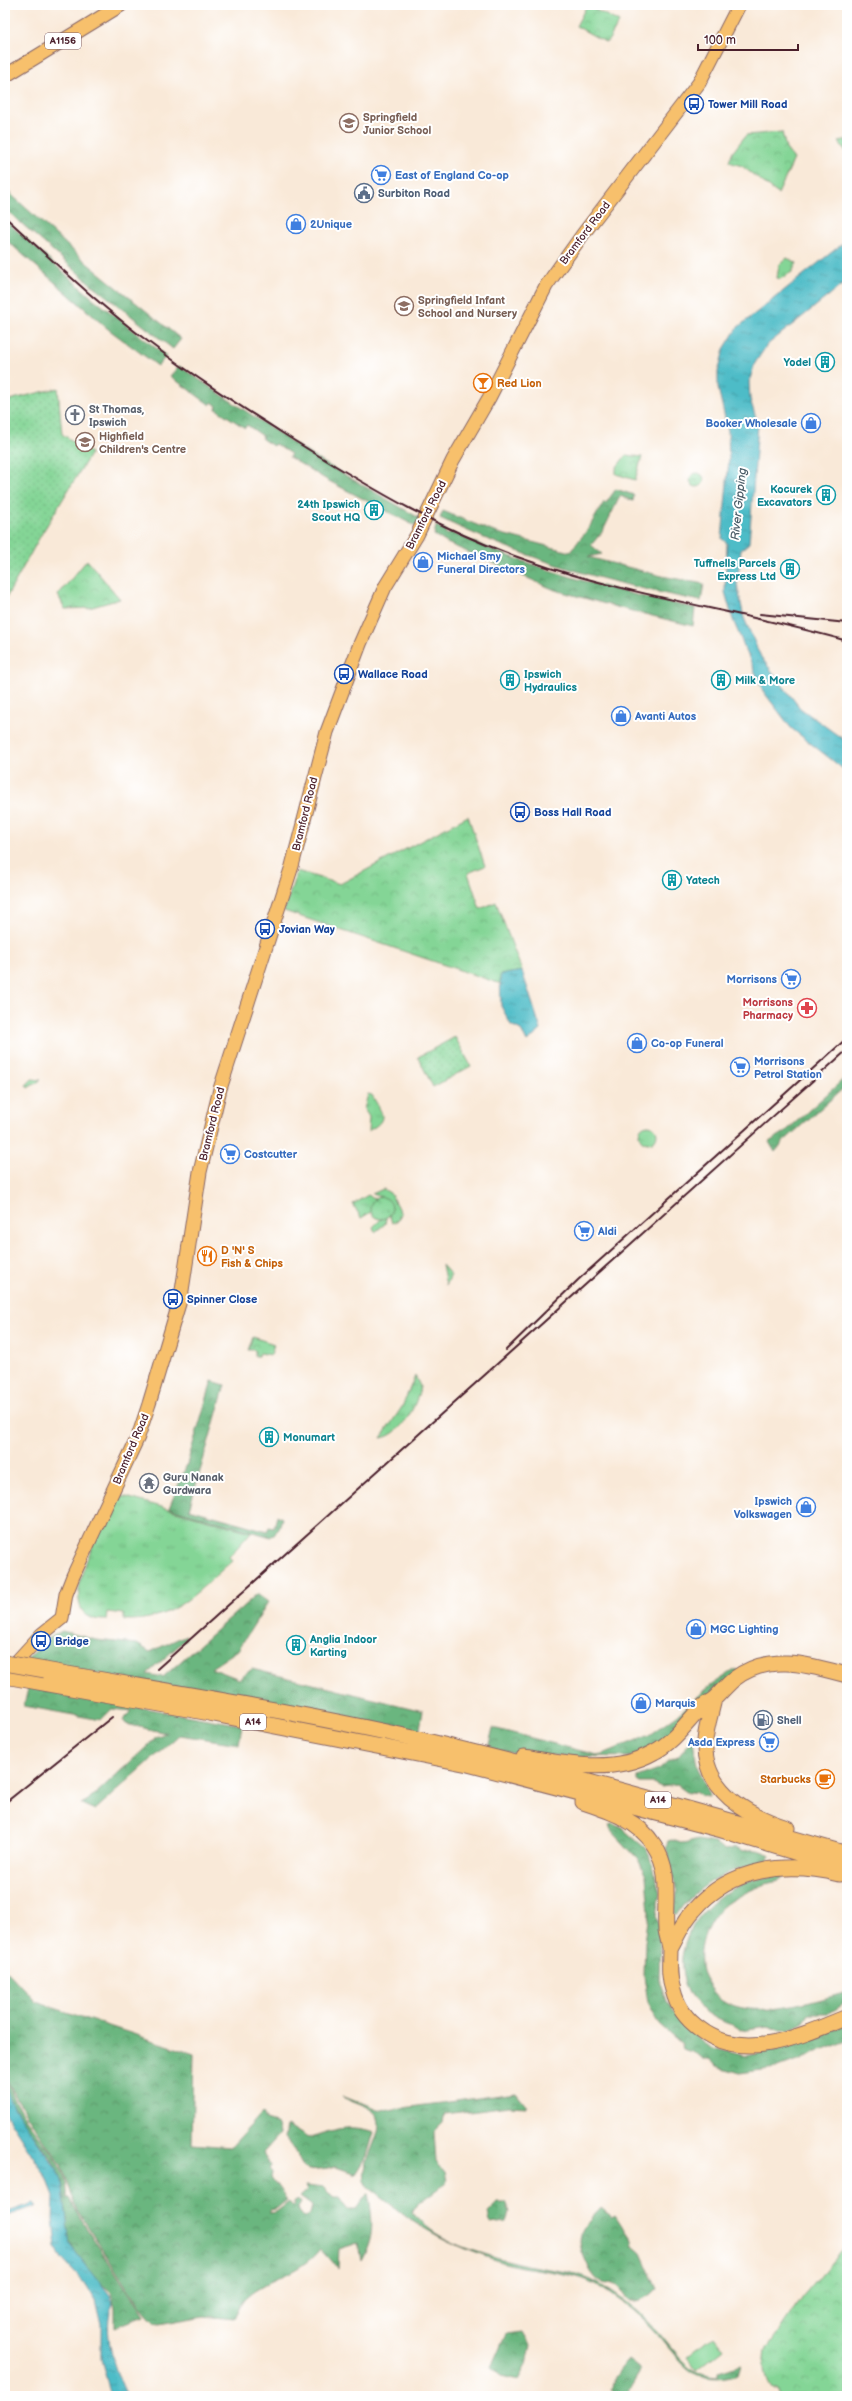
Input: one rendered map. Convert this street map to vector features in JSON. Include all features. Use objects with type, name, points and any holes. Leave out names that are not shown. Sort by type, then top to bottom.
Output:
[{"type":"highway","points":[[847,1675],[805,1664],[778,1662],[747,1671],[735,1678],[714,1699],[702,1706],[665,1746],[639,1759],[620,1764],[580,1766],[488,1751],[468,1757],[484,1774],[568,1796],[612,1811],[634,1824],[647,1835],[659,1853],[666,1878],[666,1931],[670,1949],[669,1976],[678,2004],[695,2025],[719,2040],[740,2045],[770,2043],[792,2038],[847,2017]]},
{"type":"highway","name":"A14","points":[[5,1663],[41,1676]]},
{"type":"highway","name":"A14","points":[[5,1675],[41,1676],[218,1700],[669,1803],[847,1854]]},
{"type":"highway","points":[[714,1699],[707,1728],[706,1756],[709,1770],[722,1790],[751,1814],[847,1848]]},
{"type":"highway","name":"A14","points":[[468,1757],[715,1828],[847,1868]]},
{"type":"highway","points":[[670,1949],[687,1918],[704,1899],[721,1886],[748,1874],[770,1868],[791,1866],[823,1870],[847,1876]]},
{"type":"main road","name":"A1156","points":[[5,76],[121,5]]},
{"type":"main road","name":"Bramford Road","points":[[5,1675],[42,1634],[62,1618],[66,1594],[73,1576],[140,1431],[181,1297],[200,1172],[220,1089],[290,874],[336,705],[376,606],[417,535],[453,460],[489,398],[546,286],[583,234],[699,84],[739,5]]},
{"type":"green space","points":[[587,5],[619,22],[607,43],[576,26]]},
{"type":"green space","points":[[782,132],[786,149],[794,159],[778,194],[742,166],[729,162],[732,153],[746,135]]},
{"type":"green space","points":[[847,139],[847,153],[839,142]]},
{"type":"green space","points":[[5,189],[88,264],[181,339],[173,349],[92,285],[5,209]]},
{"type":"green space","points":[[5,220],[90,296],[166,356],[158,366],[108,329],[5,239]]},
{"type":"green space","points":[[787,258],[797,263],[792,272],[780,279],[777,278],[779,265]]},
{"type":"green space","points":[[179,366],[314,457],[421,519],[417,527],[327,480],[289,457],[291,454],[275,444],[273,446],[262,439],[263,436],[247,425],[245,428],[216,409],[217,406],[212,402],[210,405],[170,376]]},
{"type":"green space","points":[[58,388],[62,434],[91,453],[41,535],[5,600],[5,401]]},
{"type":"green space","points":[[626,455],[642,457],[635,480],[616,474],[616,468]]},
{"type":"green space","points":[[697,473],[702,475],[704,480],[702,485],[697,487],[692,485],[690,480],[692,475]]},
{"type":"green space","points":[[616,489],[634,495],[633,501],[620,496],[603,531],[591,545],[602,554],[588,557],[662,576],[704,584],[701,601],[600,578],[568,568],[503,545],[440,518],[443,511],[494,532],[570,552],[588,529],[604,502],[606,503]]},
{"type":"green space","points":[[436,526],[446,530],[445,533],[449,535],[450,532],[480,545],[570,577],[632,594],[695,608],[693,626],[555,590],[447,543],[434,535]]},
{"type":"green space","points":[[87,560],[120,599],[89,608],[65,609],[58,595]]},
{"type":"green space","points":[[468,816],[485,866],[468,873],[480,909],[496,902],[522,971],[501,975],[501,984],[284,911],[297,871],[340,884]]},
{"type":"green space","points":[[455,1037],[471,1066],[433,1087],[418,1057]]},
{"type":"green space","points":[[847,1076],[847,1085],[784,1141],[775,1152],[769,1142],[785,1132]]},
{"type":"green space","points":[[32,1079],[41,1080],[28,1088],[26,1085]]},
{"type":"green space","points":[[368,1094],[372,1095],[381,1112],[382,1119],[375,1127],[368,1131],[369,1117],[364,1109]]},
{"type":"green space","points":[[648,1125],[654,1128],[657,1134],[654,1140],[648,1143],[642,1140],[639,1134],[642,1128]]},
{"type":"green space","points":[[383,1189],[390,1193],[401,1214],[397,1221],[392,1223],[384,1198],[372,1194]]},
{"type":"green space","points":[[368,1195],[371,1198],[376,1199],[371,1205],[371,1212],[361,1218],[353,1204]]},
{"type":"green space","points":[[381,1197],[385,1198],[391,1204],[391,1212],[385,1218],[381,1219],[377,1218],[371,1212],[370,1208],[371,1204],[377,1198]]},
{"type":"green space","points":[[386,1218],[385,1224],[375,1232],[373,1227],[381,1219]]},
{"type":"green space","points":[[442,1265],[451,1275],[446,1285]]},
{"type":"green space","points":[[253,1337],[274,1344],[271,1355],[260,1353],[258,1356],[255,1356],[255,1350],[248,1350]]},
{"type":"green space","points":[[415,1376],[420,1386],[419,1393],[412,1410],[402,1425],[395,1432],[381,1438],[402,1407]]},
{"type":"green space","points":[[212,1381],[225,1385],[189,1509],[267,1531],[269,1527],[274,1528],[277,1515],[282,1518],[279,1529],[271,1537],[169,1508],[187,1464]]},
{"type":"green space","points":[[119,1495],[251,1532],[229,1557],[232,1561],[196,1593],[171,1610],[157,1616],[142,1619],[124,1620],[124,1614],[107,1612],[106,1620],[88,1616],[80,1605],[79,1587],[84,1567],[93,1545]]},
{"type":"green space","points":[[257,1594],[268,1602],[238,1650],[211,1668],[239,1679],[252,1669],[423,1711],[419,1734],[26,1660],[48,1639],[62,1631],[96,1640],[137,1644],[150,1652],[186,1635],[185,1640],[147,1674],[163,1677]]},
{"type":"green space","points":[[736,1669],[738,1673],[663,1741],[630,1757],[526,1755],[488,1748],[493,1728],[597,1755],[603,1754],[649,1735],[677,1715],[710,1686]]},
{"type":"green space","points":[[28,1688],[242,1725],[239,1744],[179,1735],[95,1810],[81,1804],[90,1799],[154,1740],[155,1737],[166,1733],[126,1724],[123,1720],[132,1711],[112,1709],[101,1720],[24,1706]]},
{"type":"green space","points":[[691,1740],[693,1740],[697,1766],[709,1793],[709,1797],[702,1796],[695,1791],[688,1793],[677,1785],[661,1787],[653,1783],[640,1783],[637,1781],[637,1777],[659,1769],[668,1761],[679,1756]]},
{"type":"green space","points":[[613,1824],[623,1829],[645,1848],[651,1858],[660,1894],[656,1915],[660,1935],[659,1981],[666,2001],[679,2020],[702,2042],[709,2047],[747,2056],[794,2045],[847,2025],[847,2041],[776,2068],[739,2073],[717,2066],[709,2059],[702,2059],[693,2051],[683,2048],[682,2044],[660,2025],[648,2002],[644,1976],[645,1942],[649,1913],[646,1876],[638,1859],[611,1830],[609,1825]]},
{"type":"green space","points":[[672,1840],[684,1844],[698,1840],[714,1843],[726,1850],[736,1847],[743,1851],[761,1851],[770,1856],[769,1860],[729,1872],[706,1885],[696,1893],[678,1914],[674,1914],[677,1892],[666,1847],[668,1841]]},
{"type":"green space","points":[[781,1876],[783,1878],[780,1880],[748,1891],[737,1897],[721,1908],[716,1914],[708,1927],[701,1948],[701,1967],[705,1978],[718,1997],[733,2005],[751,2009],[770,2009],[790,2006],[844,1993],[847,1990],[847,2002],[828,2014],[809,2014],[804,2022],[789,2030],[779,2030],[767,2026],[740,2030],[711,2015],[698,2006],[692,1999],[683,1976],[682,1954],[689,1934],[701,1915],[717,1899],[737,1887],[759,1879]]},
{"type":"green space","points":[[5,1969],[36,2002],[194,2054],[192,2144],[231,2147],[262,2113],[265,2121],[278,2125],[280,2134],[263,2153],[271,2166],[269,2169],[272,2172],[271,2177],[287,2200],[276,2209],[270,2210],[270,2213],[276,2212],[289,2202],[293,2207],[295,2205],[293,2202],[298,2199],[301,2203],[298,2208],[300,2213],[305,2216],[310,2214],[312,2206],[300,2197],[307,2191],[305,2186],[325,2188],[332,2197],[339,2197],[349,2209],[356,2209],[368,2193],[372,2228],[369,2243],[361,2260],[358,2243],[339,2249],[338,2269],[320,2249],[302,2265],[252,2293],[244,2300],[234,2319],[204,2316],[159,2324],[154,2323],[140,2308],[78,2211],[61,2165],[27,2116],[5,2078]]},
{"type":"green space","points":[[5,2079],[19,2109],[59,2165],[67,2187],[67,2198],[70,2198],[82,2221],[144,2316],[115,2327],[115,2308],[111,2292],[93,2277],[68,2241],[63,2188],[57,2170],[52,2160],[24,2123],[7,2095]]},
{"type":"green space","points":[[516,2093],[527,2107],[509,2106],[445,2114],[443,2123],[434,2132],[436,2162],[445,2172],[447,2182],[411,2212],[431,2230],[454,2243],[511,2261],[568,2272],[591,2279],[614,2293],[636,2311],[657,2331],[682,2361],[690,2367],[698,2372],[717,2377],[717,2372],[742,2365],[739,2375],[710,2379],[700,2376],[682,2363],[651,2327],[625,2305],[593,2283],[556,2272],[504,2263],[466,2249],[421,2227],[368,2187],[365,2179],[365,2169],[379,2128],[379,2120],[371,2111],[342,2096],[380,2111]]},
{"type":"green space","points":[[287,2125],[308,2138],[333,2130],[348,2128],[364,2129],[374,2132],[367,2156],[356,2174],[336,2167],[309,2170],[303,2167],[292,2146],[285,2138]]},
{"type":"green space","points":[[497,2203],[506,2203],[510,2212],[507,2221],[490,2223],[488,2212]]},
{"type":"green space","points":[[601,2208],[612,2217],[615,2215],[632,2241],[633,2246],[641,2253],[657,2289],[645,2298],[638,2301],[630,2301],[613,2284],[598,2280],[590,2269],[582,2252],[580,2238],[585,2226]]},
{"type":"green space","points":[[847,2244],[847,2396],[779,2396],[776,2388],[772,2388],[767,2379],[765,2365],[766,2350],[802,2297]]},
{"type":"green space","points":[[523,2332],[531,2346],[527,2365],[519,2380],[501,2376],[491,2368],[506,2334]]},
{"type":"green space","points":[[713,2336],[723,2349],[697,2370],[687,2357]]},
{"type":"green space","points":[[628,2360],[641,2370],[626,2395],[618,2395],[611,2389],[615,2376]]},
{"type":"water","name":"River Gipping","points":[[847,240],[847,281],[767,345],[755,363],[749,382],[750,399],[758,425],[749,543],[741,550],[737,584],[744,618],[761,657],[800,708],[847,742],[847,772],[791,728],[763,691],[733,620],[725,592],[727,543],[722,539],[729,459],[728,431],[718,388],[718,372],[724,349],[737,328]]},
{"type":"water","points":[[522,971],[541,1030],[527,1042],[521,1030],[511,1025],[501,1006],[500,975]]},
{"type":"water","points":[[5,2087],[15,2109],[57,2170],[63,2188],[70,2245],[110,2295],[113,2304],[108,2325],[111,2350],[118,2376],[127,2396],[111,2396],[101,2359],[101,2325],[95,2300],[87,2286],[62,2259],[56,2246],[53,2220],[54,2196],[47,2178],[5,2113]]},
{"type":"water","points":[[34,2203],[36,2206],[5,2217],[5,2213]]},
{"type":"railway","points":[[5,217],[112,313],[186,369],[298,443],[410,509],[498,550],[568,574],[648,594],[807,630],[847,641]]},
{"type":"railway","points":[[760,614],[847,623]]},
{"type":"railway","points":[[506,1350],[578,1280],[847,1038]]},
{"type":"railway","points":[[157,1669],[847,1050]]},
{"type":"railway","points":[[5,1803],[112,1717]]},
{"type":"place","name":"Tower Mill Road","points":[[694,104]]},
{"type":"place","name":"Springfield Junior School","points":[[349,123]]},
{"type":"place","name":"East of England Co-op","points":[[381,175]]},
{"type":"place","name":"Surbiton Road","points":[[364,193]]},
{"type":"place","name":"2Unique","points":[[296,224]]},
{"type":"place","name":"Springfield Infant School and Nursery","points":[[404,306]]},
{"type":"place","name":"Yodel","points":[[825,362]]},
{"type":"place","name":"Red Lion","points":[[483,383]]},
{"type":"place","name":"St Thomas, Ipswich","points":[[75,415]]},
{"type":"place","name":"Booker Wholesale","points":[[811,423]]},
{"type":"place","name":"Highfield Children's Centre","points":[[85,442]]},
{"type":"place","name":"Kocurek Excavators","points":[[826,495]]},
{"type":"place","name":"24th Ipswich Scout HQ","points":[[374,510]]},
{"type":"place","name":"Michael Smy Funeral Directors","points":[[423,562]]},
{"type":"place","name":"Tuffnells Parcels Express Ltd","points":[[790,569]]},
{"type":"place","name":"Wallace Road","points":[[344,674]]},
{"type":"place","name":"Ipswich Hydraulics","points":[[510,680]]},
{"type":"place","name":"Milk & More","points":[[721,680]]},
{"type":"place","name":"Avanti Autos","points":[[621,716]]},
{"type":"place","name":"Boss Hall Road","points":[[520,812]]},
{"type":"place","name":"Yatech","points":[[672,880]]},
{"type":"place","name":"Jovian Way","points":[[265,929]]},
{"type":"place","name":"Morrisons","points":[[791,979]]},
{"type":"place","name":"Morrisons Pharmacy","points":[[807,1008]]},
{"type":"place","name":"Co-op Funeral","points":[[637,1043]]},
{"type":"place","name":"Morrisons Petrol Station","points":[[740,1067]]},
{"type":"place","name":"Costcutter","points":[[230,1154]]},
{"type":"place","name":"Aldi","points":[[584,1231]]},
{"type":"place","name":"D 'N' S Fish & Chips","points":[[207,1256]]},
{"type":"place","name":"Spinner Close","points":[[173,1299]]},
{"type":"place","name":"Monumart","points":[[269,1437]]},
{"type":"place","name":"Guru Nanak Gurdwara","points":[[149,1483]]},
{"type":"place","name":"Ipswich Volkswagen","points":[[806,1507]]},
{"type":"place","name":"MGC Lighting","points":[[696,1629]]},
{"type":"place","name":"Bridge","points":[[41,1641]]},
{"type":"place","name":"Anglia Indoor Karting","points":[[296,1645]]},
{"type":"place","name":"Marquis","points":[[641,1703]]},
{"type":"place","name":"Shell","points":[[763,1720]]},
{"type":"place","name":"Asda Express","points":[[769,1742]]},
{"type":"place","name":"Starbucks","points":[[825,1779]]}]
